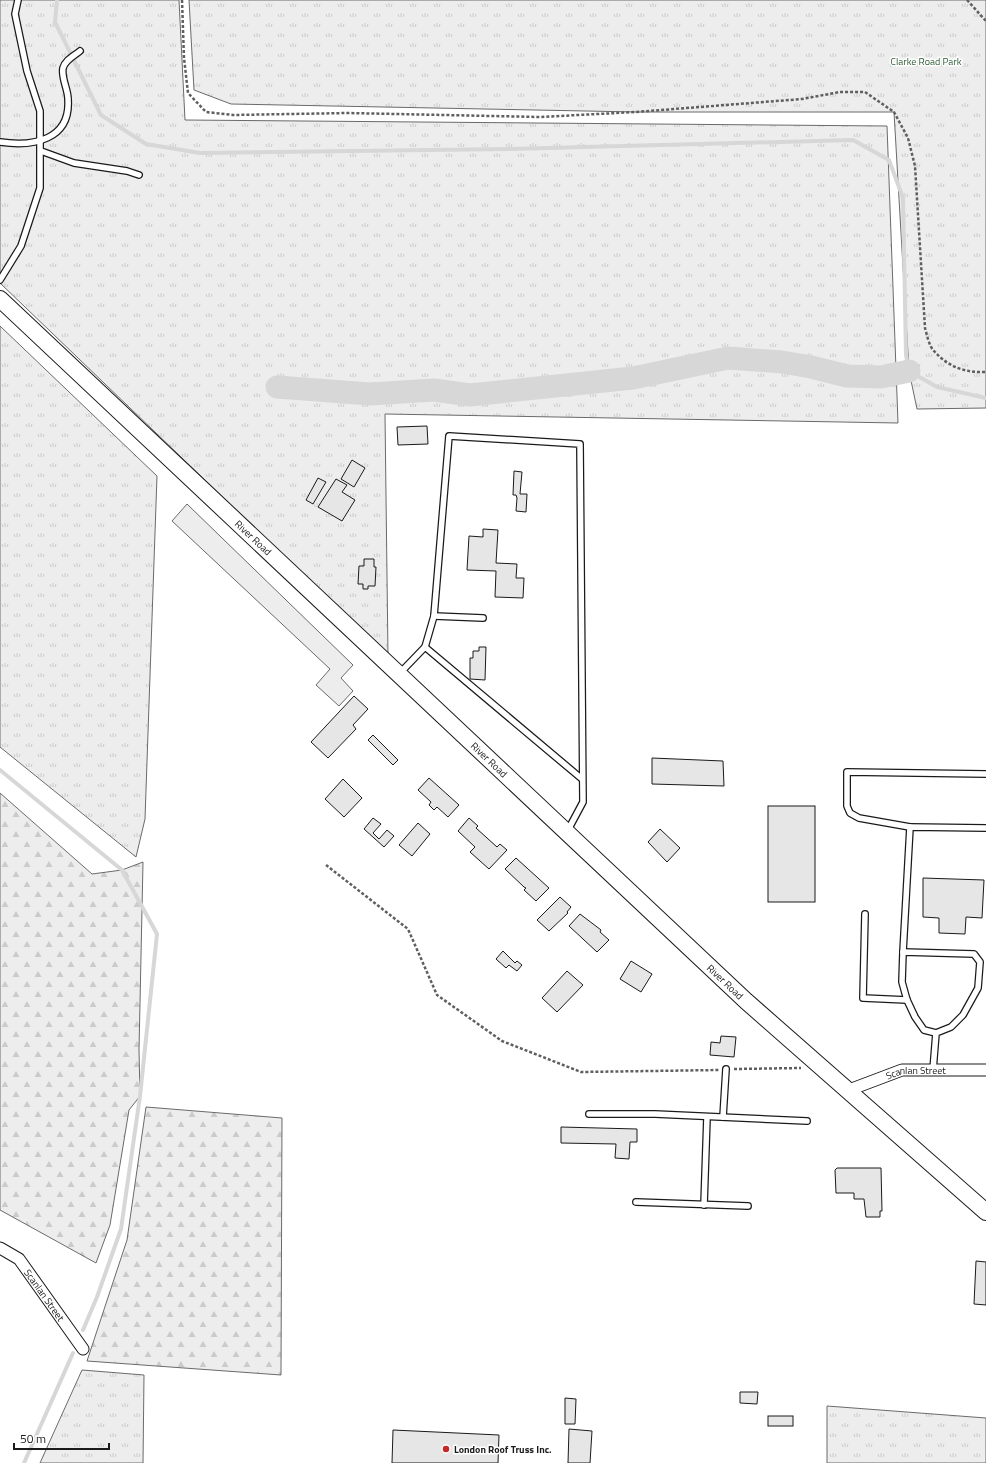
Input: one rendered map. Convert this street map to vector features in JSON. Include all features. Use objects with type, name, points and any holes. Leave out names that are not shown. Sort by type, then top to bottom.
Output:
[{"type":"street","name":"River Road","points":[[0,299],[746,1001],[986,1212]]},
{"type":"street","name":"Scanlan Street","points":[[849,1090],[902,1070],[986,1070]]},
{"type":"street","name":"Scanlan Street","points":[[0,1248],[19,1260],[84,1349]]},
{"type":"lane","points":[[0,280],[21,246],[40,188],[40,111],[27,71],[15,14],[18,0]]},
{"type":"lane","points":[[0,142],[40,141],[59,131],[67,119],[68,96],[63,69],[65,64],[71,58],[79,53]]},
{"type":"lane","points":[[40,151],[74,163],[127,171],[139,175]]},
{"type":"lane","points":[[399,674],[425,647],[434,616],[449,436],[580,444],[582,802],[567,832]]},
{"type":"lane","points":[[434,616],[483,618]]},
{"type":"lane","points":[[425,647],[582,779]]},
{"type":"lane","points":[[986,774],[847,772],[847,806],[850,813],[859,818],[910,827],[986,828]]},
{"type":"lane","points":[[904,952],[974,954],[983,962],[978,988],[963,1015],[950,1027],[936,1034],[924,1030],[915,1017],[907,1000],[902,982],[910,827]]},
{"type":"lane","points":[[865,914],[863,998],[907,1000]]},
{"type":"lane","points":[[933,1070],[936,1034]]},
{"type":"lane","points":[[723,1117],[726,1070]]},
{"type":"lane","points":[[589,1114],[655,1114],[807,1121]]},
{"type":"lane","points":[[704,1205],[707,1117]]},
{"type":"lane","points":[[636,1202],[748,1206]]},
{"type":"path","points":[[182,0],[184,58],[188,93],[206,112],[233,115],[348,113],[540,117],[636,112],[802,99],[840,92],[865,92],[894,112],[908,138],[915,166],[925,328],[933,351],[955,368],[986,372]]},
{"type":"path","points":[[967,0],[986,21]]},
{"type":"path","points":[[326,865],[408,929],[437,995],[502,1041],[581,1072],[824,1068]]},
{"type":"green space","points":[[0,0],[179,0],[185,120],[887,126],[898,423],[385,414],[388,656],[0,283]]},
{"type":"green space","name":"Clarke Road Park","points":[[189,0],[986,0],[986,408],[917,409],[909,371],[894,112],[636,112],[231,104],[194,90]]},
{"type":"green space","points":[[0,326],[157,476],[145,819],[136,857],[0,747]]},
{"type":"green space","points":[[0,793],[92,874],[122,870],[143,862],[139,1050],[140,1096],[129,1110],[110,1225],[96,1263],[0,1210]]},
{"type":"green space","points":[[146,1107],[282,1118],[281,1375],[87,1361],[127,1240]]},
{"type":"green space","points":[[82,1370],[144,1375],[143,1463],[40,1463]]},
{"type":"green space","points":[[827,1406],[986,1418],[986,1463],[827,1463]]},
{"type":"shaded area","points":[[187,504],[353,665],[341,678],[353,691],[339,706],[316,685],[330,669],[172,521]]},
{"type":"building","points":[[427,426],[428,444],[398,445],[397,427]]},
{"type":"building","points":[[352,460],[365,468],[354,487],[341,479]]},
{"type":"building","points":[[514,471],[522,472],[520,494],[527,494],[526,512],[516,511],[517,498],[516,495],[513,495]]},
{"type":"building","points":[[318,478],[326,482],[313,504],[306,500]]},
{"type":"building","points":[[336,479],[347,485],[342,492],[355,500],[342,521],[318,507]]},
{"type":"building","points":[[483,529],[498,530],[496,563],[517,564],[516,578],[524,578],[523,598],[495,597],[496,571],[467,570],[469,536],[483,537]]},
{"type":"building","points":[[364,559],[374,559],[374,567],[376,567],[375,586],[368,586],[368,589],[363,589],[363,584],[358,584],[359,566],[364,566]]},
{"type":"building","points":[[479,647],[486,647],[485,680],[470,679],[470,658],[473,658],[473,651],[479,651]]},
{"type":"building","points":[[354,696],[368,709],[353,725],[356,729],[328,758],[311,742]]},
{"type":"building","points":[[373,735],[398,760],[393,765],[368,740]]},
{"type":"building","points":[[652,758],[723,761],[724,786],[652,784]]},
{"type":"building","points":[[429,778],[459,805],[448,817],[437,807],[434,810],[429,805],[431,802],[418,790]]},
{"type":"building","points":[[343,779],[362,798],[344,817],[325,799]]},
{"type":"building","points":[[768,806],[815,806],[815,902],[768,902]]},
{"type":"building","points":[[373,818],[381,824],[373,833],[379,839],[387,830],[394,836],[384,847],[364,829]]},
{"type":"building","points":[[469,818],[478,826],[476,828],[497,847],[500,844],[507,850],[489,869],[470,852],[475,847],[458,831]]},
{"type":"building","points":[[418,823],[430,834],[412,856],[399,845]]},
{"type":"building","points":[[660,829],[680,848],[667,862],[648,842]]},
{"type":"building","points":[[516,858],[549,888],[536,901],[524,890],[526,888],[505,869]]},
{"type":"building","points":[[923,878],[984,880],[982,918],[966,917],[965,934],[939,933],[939,918],[923,917]]},
{"type":"building","points":[[560,897],[571,907],[567,912],[568,913],[549,931],[537,920]]},
{"type":"building","points":[[580,914],[601,930],[600,932],[609,940],[597,952],[569,926]]},
{"type":"building","points":[[503,951],[515,963],[517,961],[522,965],[517,971],[509,965],[506,968],[496,959]]},
{"type":"building","points":[[631,961],[652,974],[641,992],[620,979]]},
{"type":"building","points":[[567,971],[583,985],[557,1012],[542,998]]},
{"type":"building","points":[[721,1036],[736,1037],[734,1057],[710,1055],[711,1042],[720,1043]]},
{"type":"building","points":[[561,1127],[637,1129],[637,1142],[630,1142],[629,1159],[615,1158],[616,1144],[561,1143]]},
{"type":"building","points":[[837,1168],[881,1168],[882,1211],[880,1211],[880,1217],[866,1217],[864,1199],[854,1199],[854,1193],[836,1193],[835,1170]]},
{"type":"building","points":[[976,1261],[986,1262],[986,1305],[974,1304]]},
{"type":"building","points":[[740,1392],[758,1392],[757,1404],[740,1403]]},
{"type":"building","points":[[565,1398],[576,1399],[575,1424],[565,1424]]},
{"type":"building","points":[[768,1416],[793,1416],[793,1426],[768,1426]]},
{"type":"building","points":[[569,1429],[592,1431],[590,1463],[568,1463]]},
{"type":"building","name":"London Roof Truss Inc.","points":[[393,1430],[499,1435],[498,1463],[392,1463]]},
{"type":"waterway","points":[[57,0],[55,22],[101,115],[146,144],[200,153],[510,149],[853,140],[889,160],[903,198],[906,355],[909,371],[937,387],[986,398]]},
{"type":"waterway","points":[[277,387],[370,394],[434,390],[470,395],[633,378],[728,358],[782,362],[811,367],[847,376],[881,377],[909,371]]},
{"type":"waterway","points":[[0,770],[122,870],[157,934],[140,1096],[121,1229],[97,1297],[83,1330]]},
{"type":"waterway","points":[[24,1463],[73,1353]]},
{"type":"place","name":"London Roof Truss Inc.","points":[[446,1449]]}]
